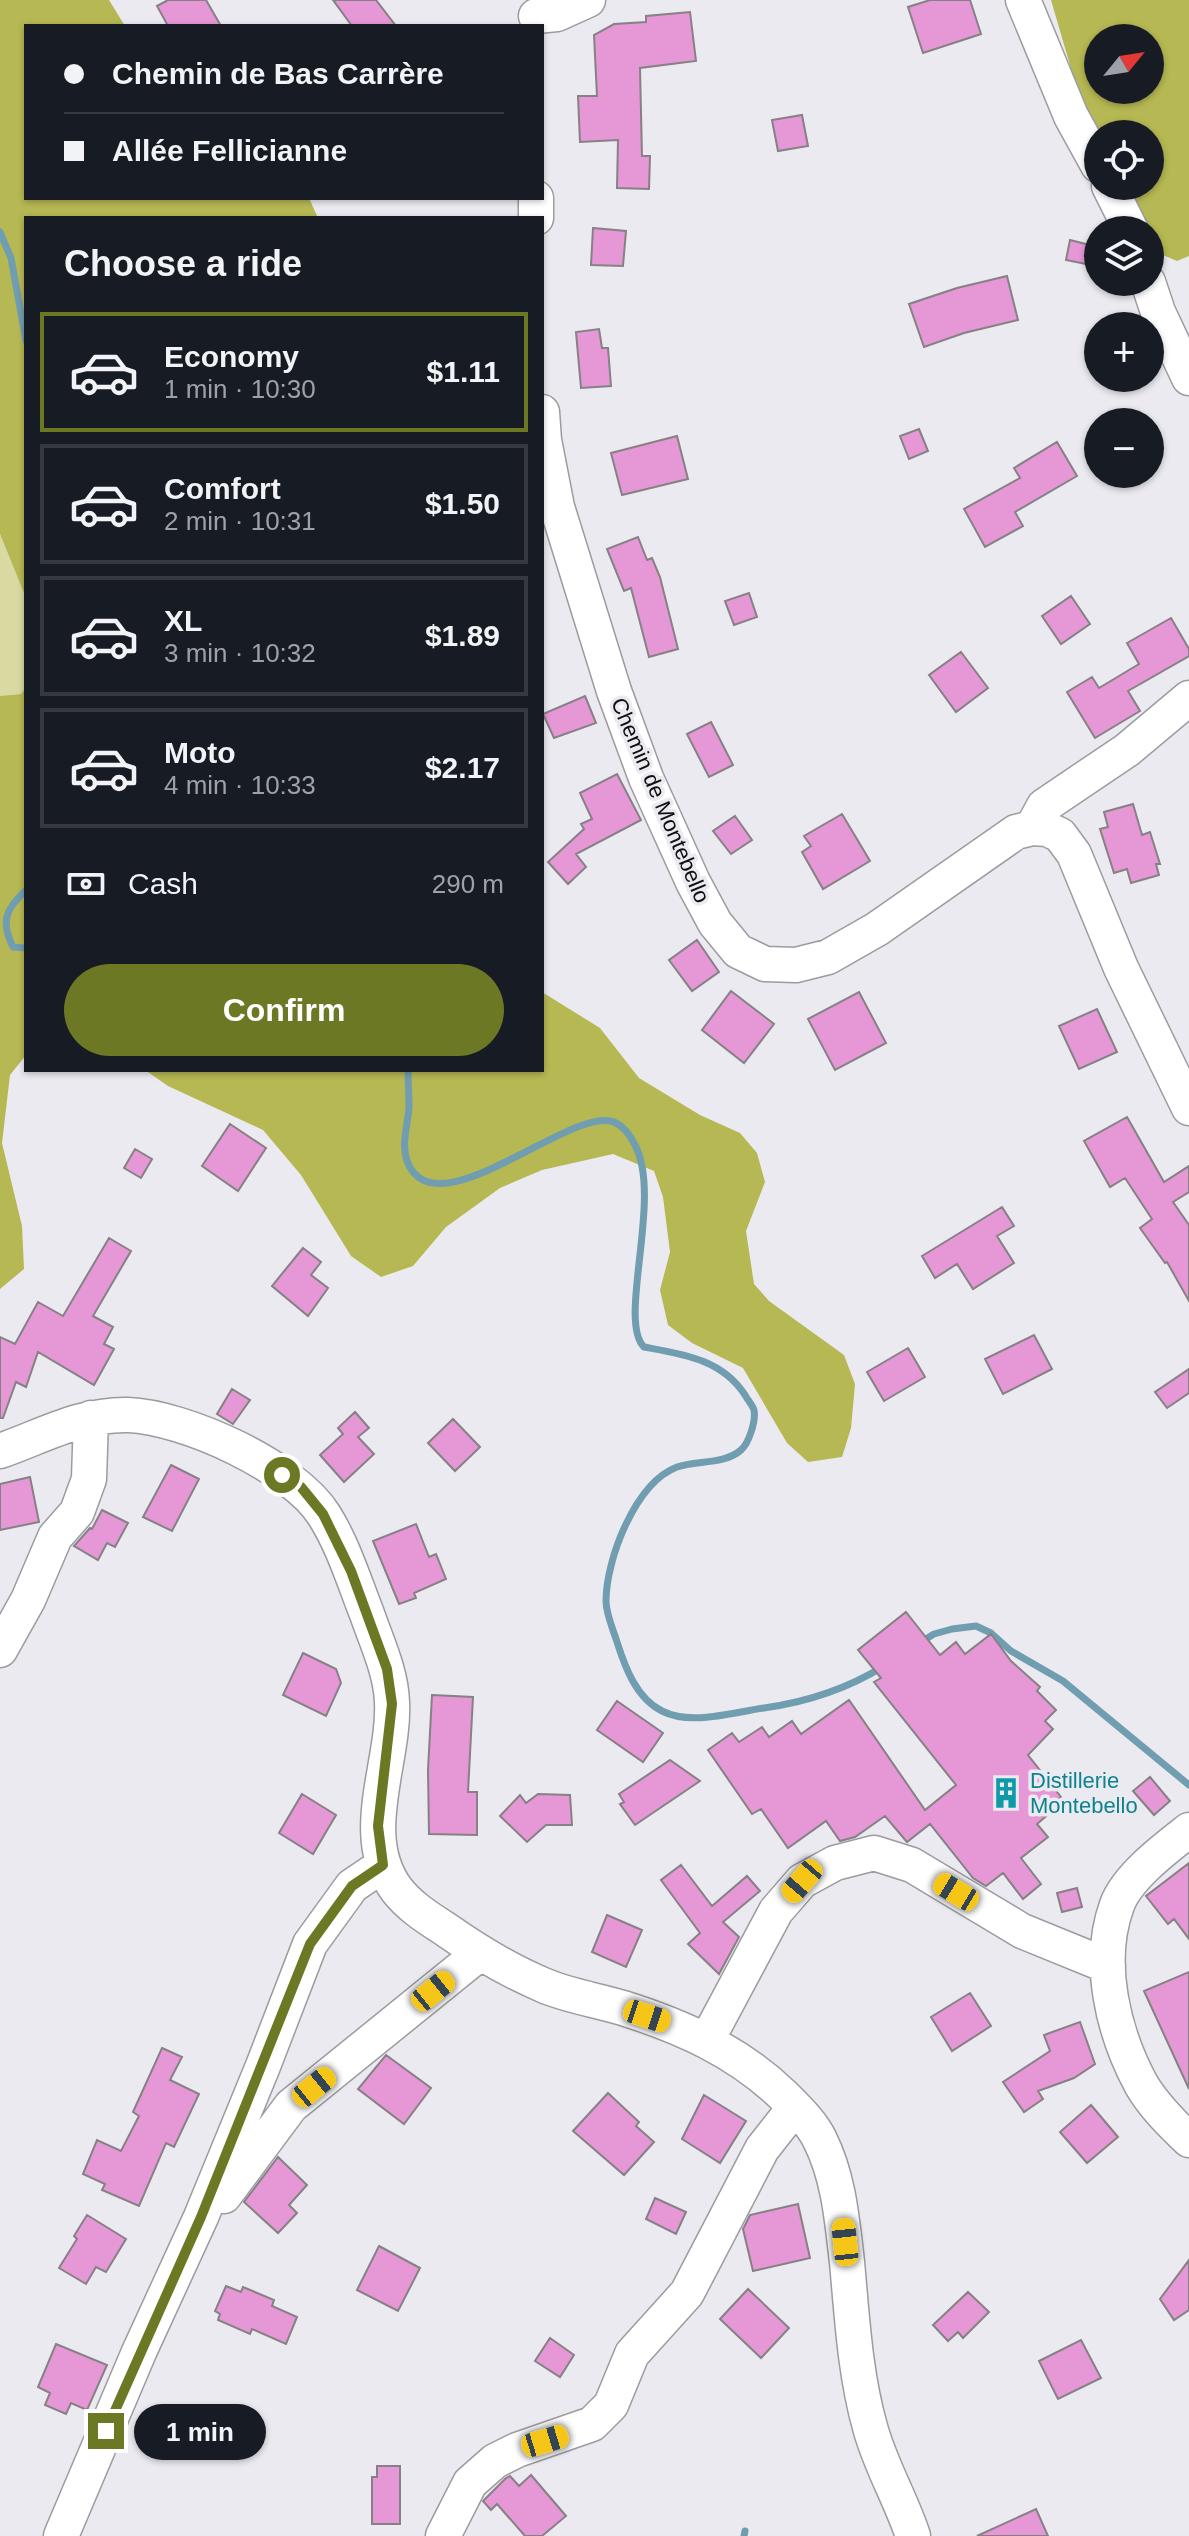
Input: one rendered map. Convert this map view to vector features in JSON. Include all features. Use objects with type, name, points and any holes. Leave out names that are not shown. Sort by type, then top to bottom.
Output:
[{"type":"street","points":[[537,14],[557,14],[588,0]]},
{"type":"street","points":[[1023,0],[1071,116],[1084,140]]},
{"type":"street","points":[[1153,296],[1189,378]]},
{"type":"street","name":"Chemin de Montebello","points":[[544,440],[557,507],[614,691],[646,778],[693,882],[715,923],[738,951],[765,964],[796,965],[828,957],[877,929],[993,846],[1016,832],[1032,828]]},
{"type":"street","points":[[1189,698],[1127,750],[1044,806],[1032,828],[1047,829],[1060,835],[1074,854],[1121,968],[1189,1108]]},
{"type":"street","points":[[0,1451],[65,1424],[128,1415],[176,1422],[245,1453],[301,1487],[323,1514],[351,1571],[387,1669],[392,1704],[378,1826],[383,1865],[395,1888],[412,1907],[480,1953],[545,1986],[623,2008],[707,2040],[759,2072],[795,2107],[818,2137],[834,2177],[842,2214],[856,2354],[870,2429],[913,2536]]},
{"type":"street","points":[[2,1642],[28,1600],[55,1537],[77,1512],[89,1479],[91,1418]]},
{"type":"street","points":[[1185,1833],[1138,1873],[1117,1903],[1109,1940],[1108,1966],[1109,1991],[1122,2042],[1142,2085],[1165,2117],[1189,2140]]},
{"type":"street","points":[[707,2040],[776,1911],[802,1881],[835,1863],[874,1853],[912,1865],[1022,1931],[1108,1966]]},
{"type":"street","points":[[61,2536],[139,2352],[201,2217],[310,1944],[352,1886],[383,1865]]},
{"type":"street","points":[[201,2217],[220,2203],[291,2106],[480,1953]]},
{"type":"street","points":[[443,2536],[470,2483],[495,2461],[517,2450],[592,2424],[611,2405],[632,2354],[687,2293],[762,2149],[795,2107]]},
{"type":"green space","points":[[0,534],[24,593],[24,690],[21,694],[0,696]]},
{"type":"shaded area","points":[[0,0],[109,0],[124,24],[24,24],[24,200],[310,200],[317,216],[24,216],[24,593],[0,534]]},
{"type":"shaded area","points":[[1051,0],[1189,0],[1189,256],[1177,261],[1164,255],[1164,216],[1143,216],[1134,200],[1164,200],[1164,120],[1092,120],[1079,96]]},
{"type":"shaded area","points":[[24,690],[24,1058],[10,1075],[2,1143],[22,1226],[24,1269],[0,1289],[0,696],[21,694]]},
{"type":"shaded area","points":[[544,993],[600,1028],[639,1078],[700,1115],[740,1133],[757,1153],[765,1182],[746,1231],[754,1284],[769,1301],[844,1355],[855,1384],[851,1428],[842,1457],[808,1462],[787,1443],[743,1368],[692,1343],[668,1325],[660,1290],[670,1252],[663,1197],[654,1171],[613,1154],[542,1170],[500,1188],[446,1227],[413,1266],[381,1277],[351,1256],[301,1175],[263,1130],[168,1086],[148,1072],[544,1072]]},
{"type":"building","points":[[168,0],[206,0],[220,24],[167,24],[157,6]]},
{"type":"building","points":[[333,0],[376,0],[394,24],[351,24]]},
{"type":"building","points":[[930,0],[970,0],[981,34],[923,53],[908,7]]},
{"type":"building","points":[[690,12],[696,61],[640,68],[642,156],[650,156],[649,189],[617,188],[618,140],[580,142],[578,96],[597,96],[594,35],[614,24],[646,22],[646,16]]},
{"type":"building","points":[[802,115],[808,146],[778,151],[772,120]]},
{"type":"building","points":[[593,228],[626,231],[623,266],[591,265]]},
{"type":"building","points":[[1070,240],[1084,244],[1084,264],[1066,260]]},
{"type":"building","points":[[1007,276],[1018,320],[964,333],[924,347],[909,304]]},
{"type":"building","points":[[599,329],[602,348],[608,348],[611,386],[581,388],[576,332]]},
{"type":"building","points":[[919,429],[928,451],[909,459],[900,436]]},
{"type":"building","points":[[677,436],[688,479],[622,495],[611,453]]},
{"type":"building","points":[[1057,442],[1077,476],[1015,512],[1023,526],[985,547],[964,509],[1020,478],[1014,468]]},
{"type":"building","points":[[638,537],[647,560],[652,558],[660,577],[678,649],[649,657],[631,588],[624,591],[607,549]]},
{"type":"building","points":[[749,593],[757,617],[734,625],[725,601]]},
{"type":"building","points":[[1071,596],[1090,624],[1061,644],[1042,616]]},
{"type":"building","points":[[1171,618],[1189,649],[1189,656],[1128,691],[1140,711],[1095,738],[1067,692],[1092,677],[1099,688],[1139,664],[1127,643]]},
{"type":"building","points":[[961,652],[988,688],[956,712],[929,675]]},
{"type":"building","points":[[585,696],[596,723],[554,738],[544,714]]},
{"type":"building","points":[[711,722],[733,765],[709,777],[687,734]]},
{"type":"building","points":[[617,774],[641,820],[576,854],[586,867],[568,884],[548,862],[584,829],[581,824],[592,819],[580,793]]},
{"type":"building","points":[[1133,804],[1142,835],[1150,832],[1160,864],[1156,864],[1159,875],[1131,883],[1127,869],[1114,873],[1100,829],[1108,827],[1104,812]]},
{"type":"building","points":[[842,814],[870,861],[823,889],[802,852],[811,846],[804,836]]},
{"type":"building","points":[[735,816],[752,840],[731,854],[713,831]]},
{"type":"building","points":[[697,940],[719,972],[692,991],[669,960]]},
{"type":"building","points":[[731,991],[774,1024],[744,1063],[702,1030]]},
{"type":"building","points":[[859,992],[886,1043],[835,1070],[808,1019]]},
{"type":"building","points":[[1097,1009],[1117,1052],[1079,1069],[1059,1026]]},
{"type":"building","points":[[1127,1117],[1164,1182],[1189,1166],[1189,1192],[1173,1202],[1189,1225],[1189,1301],[1167,1262],[1140,1228],[1152,1219],[1125,1178],[1110,1187],[1084,1141]]},
{"type":"building","points":[[230,1124],[266,1148],[238,1191],[202,1166]]},
{"type":"building","points":[[135,1149],[152,1159],[141,1178],[124,1168]]},
{"type":"building","points":[[1002,1207],[1014,1226],[997,1236],[1014,1263],[973,1289],[957,1264],[935,1278],[922,1256]]},
{"type":"building","points":[[109,1238],[131,1251],[93,1316],[113,1327],[104,1344],[114,1349],[94,1385],[38,1352],[26,1387],[16,1382],[3,1418],[0,1418],[0,1337],[15,1344],[38,1302],[63,1316]]},
{"type":"building","points":[[303,1248],[321,1262],[311,1275],[328,1288],[308,1316],[272,1286]]},
{"type":"building","points":[[1034,1335],[1052,1369],[1003,1394],[985,1359]]},
{"type":"building","points":[[908,1348],[925,1377],[884,1401],[867,1372]]},
{"type":"building","points":[[1189,1369],[1189,1393],[1167,1408],[1155,1392]]},
{"type":"building","points":[[232,1389],[250,1400],[233,1424],[217,1414]]},
{"type":"building","points":[[355,1412],[369,1428],[358,1437],[374,1454],[344,1482],[320,1455],[343,1434],[338,1428]]},
{"type":"building","points":[[453,1419],[480,1447],[455,1471],[428,1443]]},
{"type":"building","points":[[171,1465],[199,1479],[172,1531],[143,1517]]},
{"type":"building","points":[[30,1477],[39,1522],[0,1530],[0,1484]]},
{"type":"building","points":[[102,1510],[128,1523],[115,1547],[107,1543],[98,1560],[74,1546],[92,1529]]},
{"type":"building","points":[[416,1524],[429,1557],[436,1554],[446,1579],[414,1593],[416,1598],[399,1604],[373,1541]]},
{"type":"building","points":[[906,1612],[940,1655],[956,1642],[965,1654],[991,1634],[1011,1661],[1040,1687],[1037,1691],[1056,1710],[1045,1721],[1053,1729],[1028,1755],[1061,1797],[1056,1801],[1059,1805],[1037,1824],[1048,1837],[1021,1858],[1041,1884],[1023,1899],[1003,1873],[986,1886],[973,1878],[930,1824],[907,1842],[885,1816],[855,1837],[840,1841],[826,1821],[788,1848],[761,1809],[752,1814],[708,1750],[732,1733],[739,1742],[762,1727],[769,1737],[792,1721],[801,1734],[849,1700],[925,1810],[956,1785],[874,1682],[881,1678],[858,1650]]},
{"type":"building","points":[[303,1653],[336,1669],[341,1683],[326,1716],[283,1695]]},
{"type":"building","points":[[432,1695],[473,1697],[468,1792],[477,1792],[477,1835],[429,1834]]},
{"type":"building","points":[[617,1701],[663,1733],[643,1762],[597,1730]]},
{"type":"building","points":[[670,1760],[700,1781],[635,1825],[620,1804],[624,1802],[619,1794]]},
{"type":"building","points":[[1150,1777],[1170,1801],[1154,1815],[1133,1791]]},
{"type":"building","points":[[302,1794],[336,1815],[313,1854],[279,1833]]},
{"type":"building","points":[[538,1794],[570,1795],[572,1825],[546,1825],[527,1842],[500,1816],[520,1795],[526,1803]]},
{"type":"building","points":[[1189,1863],[1189,1939],[1174,1919],[1168,1924],[1146,1896]]},
{"type":"building","points":[[681,1865],[712,1906],[747,1876],[760,1891],[723,1922],[739,1937],[719,1974],[688,1944],[700,1933],[661,1880]]},
{"type":"building","points":[[1077,1888],[1082,1907],[1062,1912],[1057,1893]]},
{"type":"building","points":[[607,1915],[642,1930],[626,1967],[592,1952]]},
{"type":"building","points":[[1189,1972],[1189,2089],[1144,1991]]},
{"type":"building","points":[[970,1993],[991,2026],[952,2051],[931,2017]]},
{"type":"building","points":[[1080,2022],[1095,2064],[1074,2078],[1038,2091],[1043,2099],[1024,2112],[1003,2082],[1050,2051],[1044,2035]]},
{"type":"building","points":[[162,2048],[182,2057],[170,2080],[199,2094],[174,2147],[166,2143],[139,2206],[102,2190],[105,2184],[83,2174],[97,2140],[121,2151],[139,2116],[133,2112]]},
{"type":"building","points":[[386,2055],[431,2088],[404,2124],[358,2089]]},
{"type":"building","points":[[608,2093],[639,2122],[636,2126],[654,2142],[624,2175],[573,2131]]},
{"type":"building","points":[[704,2095],[746,2121],[720,2163],[682,2139]]},
{"type":"building","points":[[1091,2105],[1118,2137],[1087,2163],[1060,2132]]},
{"type":"building","points":[[278,2157],[307,2185],[289,2205],[297,2213],[278,2233],[244,2202]]},
{"type":"building","points":[[655,2198],[686,2212],[676,2234],[646,2219]]},
{"type":"building","points":[[798,2204],[810,2258],[753,2271],[743,2229],[750,2215]]},
{"type":"building","points":[[87,2215],[126,2239],[106,2272],[96,2267],[86,2284],[59,2268]]},
{"type":"building","points":[[379,2246],[420,2268],[398,2311],[357,2290]]},
{"type":"building","points":[[1189,2260],[1189,2310],[1174,2320],[1160,2299]]},
{"type":"building","points":[[226,2286],[241,2292],[243,2287],[274,2300],[272,2306],[297,2317],[286,2344],[252,2329],[250,2334],[218,2320],[220,2314],[215,2311]]},
{"type":"building","points":[[748,2289],[789,2328],[761,2358],[720,2319]]},
{"type":"building","points":[[968,2292],[989,2312],[963,2338],[958,2332],[948,2341],[933,2325]]},
{"type":"building","points":[[550,2338],[574,2355],[560,2377],[535,2361]]},
{"type":"building","points":[[1081,2340],[1101,2378],[1058,2399],[1039,2361]]},
{"type":"building","points":[[56,2344],[107,2365],[87,2410],[71,2403],[66,2414],[45,2405],[50,2393],[38,2387]]},
{"type":"building","points":[[377,2466],[400,2466],[400,2524],[372,2524],[372,2477],[377,2477]]},
{"type":"building","points":[[531,2475],[566,2516],[542,2536],[525,2536],[497,2504],[491,2510],[483,2501],[506,2478],[510,2476],[519,2486]]},
{"type":"building","points":[[1036,2509],[1048,2536],[977,2536]]},
{"type":"waterway","points":[[0,232],[11,258],[24,330]]},
{"type":"waterway","points":[[24,892],[14,903],[6,923],[13,947],[24,948]]},
{"type":"waterway","points":[[408,1072],[405,1154],[422,1180],[446,1183],[475,1176],[570,1130],[596,1121],[616,1123],[624,1130],[635,1145],[642,1168],[644,1195],[635,1312],[637,1333],[644,1347],[700,1360],[725,1373],[753,1408],[751,1432],[741,1450],[726,1458],[677,1467],[662,1476],[636,1506],[617,1545],[607,1584],[606,1606],[624,1662],[638,1690],[653,1705],[673,1715],[713,1717],[811,1698],[841,1688],[884,1666]]},
{"type":"waterway","points":[[921,1642],[952,1629],[976,1626],[991,1633],[1011,1651],[1063,1681],[1189,1785]]},
{"type":"waterway","points":[[744,2536],[745,2531]]},
{"type":"place","name":"Distillerie Montebello","points":[[1006,1793]]},
{"type":"route","points":[[106,2431],[201,2217],[310,1944],[352,1886],[383,1865],[378,1826],[392,1704],[387,1669],[351,1571],[323,1514],[301,1487],[282,1475]]}]
